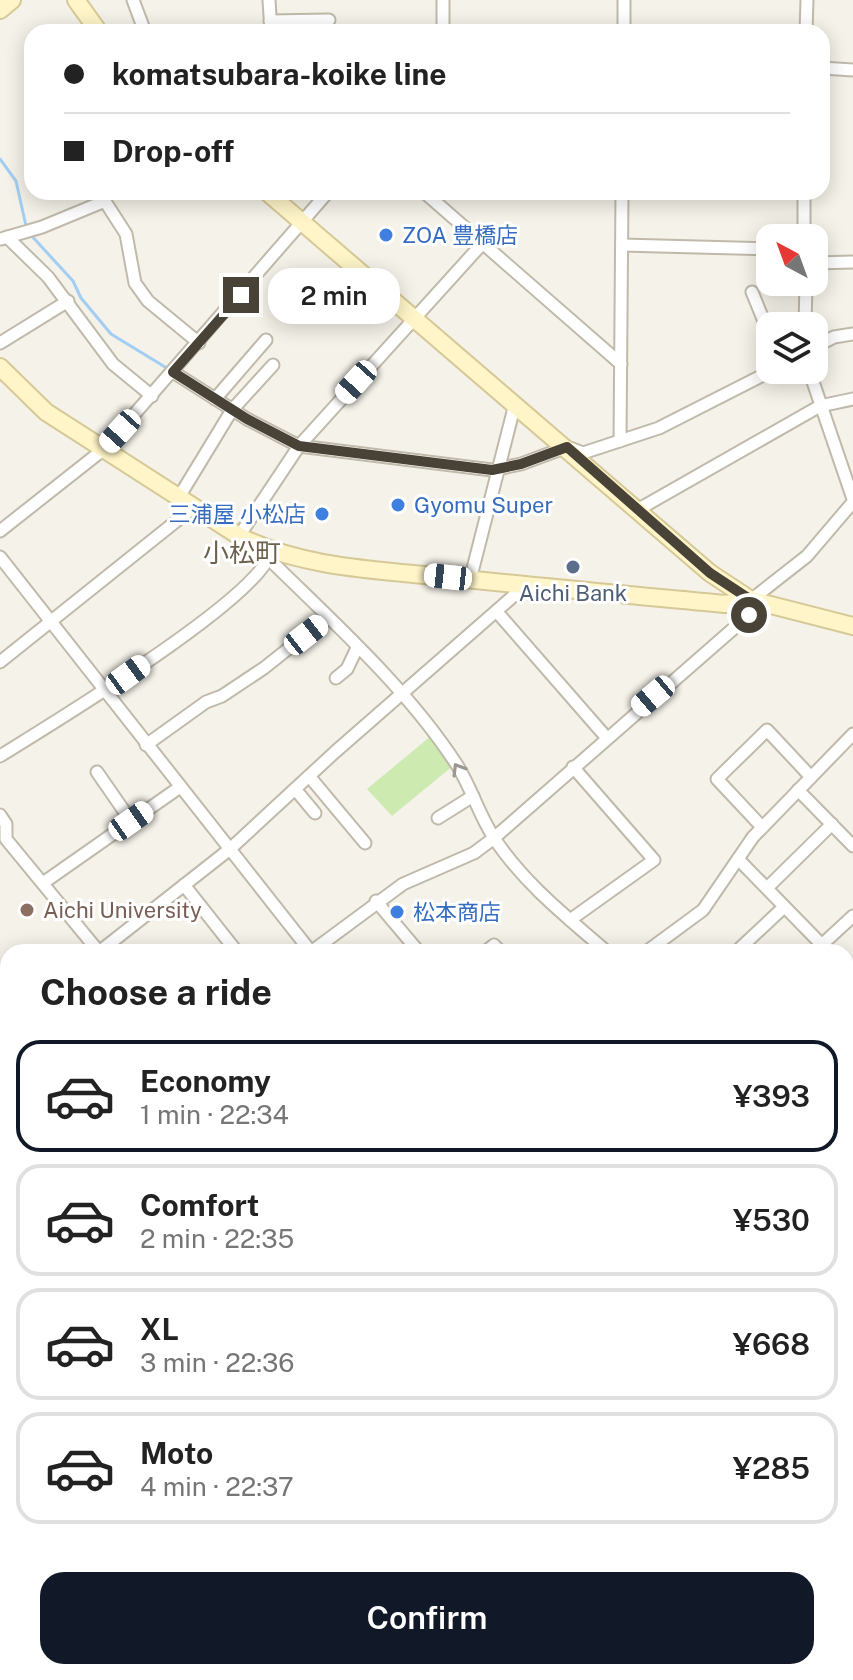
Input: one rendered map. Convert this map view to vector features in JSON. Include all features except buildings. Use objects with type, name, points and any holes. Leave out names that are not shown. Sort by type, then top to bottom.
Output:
[{"type":"main road","points":[[0,10],[12,0]]},
{"type":"main road","points":[[76,0],[93,24]]},
{"type":"main road","points":[[277,200],[710,573],[751,600],[853,626]]},
{"type":"main road","points":[[0,367],[46,412],[269,556],[470,580],[725,604],[751,600]]},
{"type":"street","points":[[133,0],[142,24]]},
{"type":"street","points":[[269,0],[270,24]]},
{"type":"street","points":[[443,0],[443,24]]},
{"type":"street","points":[[624,0],[624,24]]},
{"type":"street","points":[[806,24],[807,0]]},
{"type":"street","points":[[290,24],[329,20]]},
{"type":"street","points":[[830,69],[853,70]]},
{"type":"street","points":[[95,200],[28,231],[4,238],[68,301],[99,347],[152,396]]},
{"type":"street","points":[[104,200],[126,234],[135,283],[148,301],[199,343]]},
{"type":"street","points":[[0,531],[104,449],[321,200]]},
{"type":"street","points":[[433,200],[621,364]]},
{"type":"street","points":[[620,441],[622,200]]},
{"type":"street","points":[[804,200],[804,224]]},
{"type":"street","points":[[239,536],[299,446],[481,245]]},
{"type":"street","points":[[622,245],[756,249]]},
{"type":"street","points":[[828,263],[853,262]]},
{"type":"street","points":[[752,292],[760,312]]},
{"type":"street","points":[[0,343],[68,301]]},
{"type":"street","points":[[828,340],[853,334]]},
{"type":"street","points":[[215,399],[266,340]]},
{"type":"street","points":[[179,497],[232,410],[273,365]]},
{"type":"street","points":[[173,372],[232,410],[299,446],[498,468],[567,447],[583,453],[620,441],[683,418],[756,379]]},
{"type":"street","points":[[321,944],[403,884],[474,853],[494,838],[749,615],[751,600],[807,556],[853,501],[813,384]]},
{"type":"street","points":[[639,509],[820,406],[853,399]]},
{"type":"street","points":[[470,580],[515,404]]},
{"type":"street","points":[[0,662],[194,507]]},
{"type":"street","points":[[0,756],[105,691],[242,591],[269,556],[403,696],[457,765],[494,838],[546,900],[598,944]]},
{"type":"street","points":[[0,557],[305,944]]},
{"type":"street","points":[[109,944],[230,849],[526,585]]},
{"type":"street","points":[[497,612],[606,737]]},
{"type":"street","points":[[146,745],[206,702],[222,696],[264,668],[327,618]]},
{"type":"street","points":[[336,678],[347,669],[357,648]]},
{"type":"street","points":[[762,827],[717,779],[767,730],[811,777]]},
{"type":"street","points":[[657,944],[703,910],[762,827],[853,734]]},
{"type":"street","points":[[570,920],[654,860],[573,767]]},
{"type":"street","points":[[97,772],[131,821]]},
{"type":"street","points":[[309,776],[365,843]]},
{"type":"street","points":[[43,883],[180,787]]},
{"type":"street","points":[[295,789],[315,813]]},
{"type":"street","points":[[798,790],[853,846]]},
{"type":"street","points":[[438,818],[473,796]]},
{"type":"street","points":[[0,815],[6,824],[6,839],[93,944]]},
{"type":"street","points":[[767,888],[832,824]]},
{"type":"street","points":[[738,859],[815,944]]},
{"type":"street","points":[[184,885],[231,944]]},
{"type":"street","points":[[376,901],[409,944]]},
{"type":"street","points":[[745,944],[784,907]]},
{"type":"street","points":[[823,944],[851,922]]},
{"type":"green space","points":[[431,736],[454,765],[392,816],[367,789]]},
{"type":"waterway","points":[[0,159],[16,181],[26,226]]},
{"type":"waterway","points":[[29,233],[73,281],[81,298],[111,334],[170,370]]},
{"type":"place","name":"ZOA 豊橋店","points":[[386,235]]},
{"type":"place","name":"Gyomu Super","points":[[398,505]]},
{"type":"place","name":"三浦屋 小松店","points":[[322,514]]},
{"type":"place","name":"Aichi Bank","points":[[573,567]]},
{"type":"place","name":"Aichi University","points":[[27,910]]},
{"type":"place","name":"松本商店","points":[[397,912]]},
{"type":"district","name":"小松町","points":[[242,553]]},
{"type":"route","points":[[241,295],[173,372],[247,419],[299,446],[492,470],[521,464],[567,447],[710,573],[751,600],[749,615]]}]
